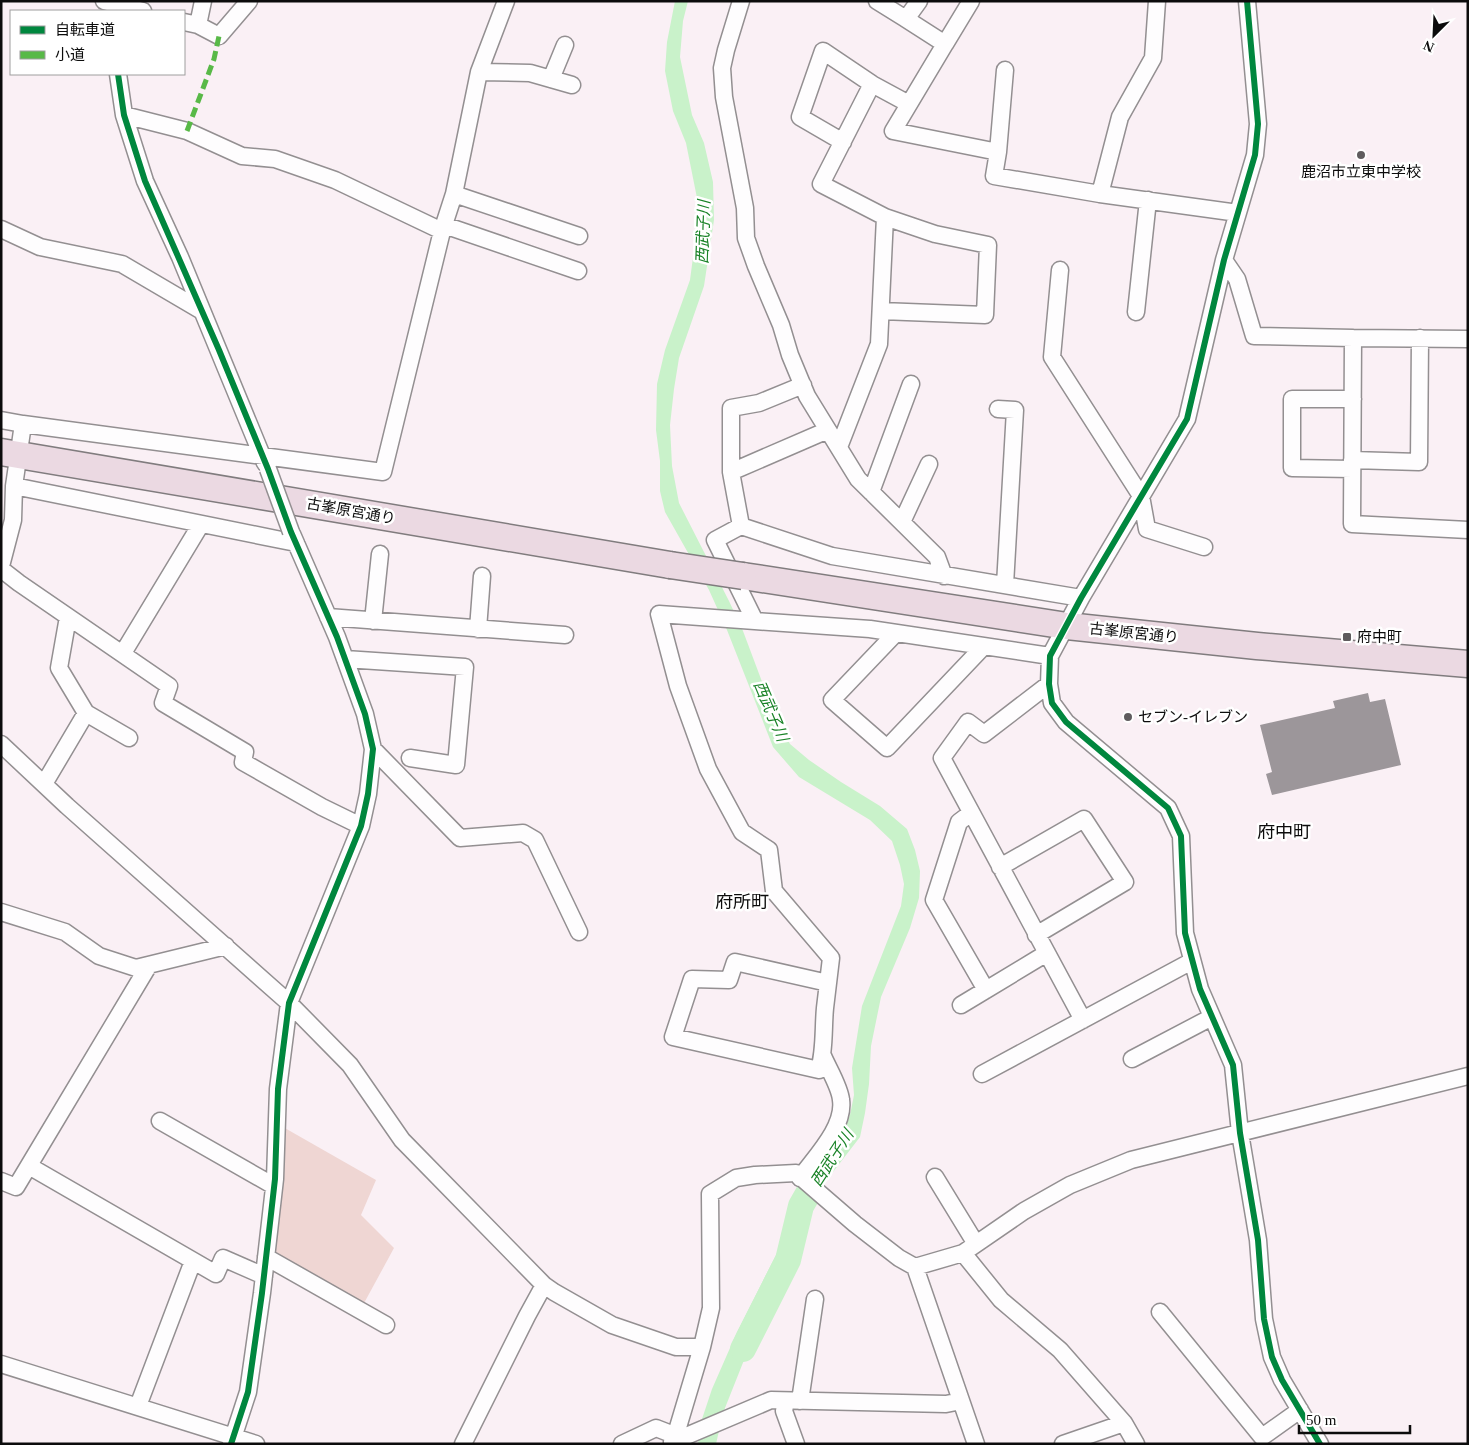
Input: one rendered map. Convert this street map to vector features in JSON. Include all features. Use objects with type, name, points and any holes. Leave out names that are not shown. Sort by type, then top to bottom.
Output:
[{"type":"main road","name":"古峯原宮通り","points":[[10,454],[743,576],[1068,626],[1257,646],[1468,664]]},
{"type":"street","points":[[104,1],[139,10]]},
{"type":"street","points":[[203,1],[191,23],[219,36],[250,1]]},
{"type":"street","points":[[1,420],[265,462],[383,472],[443,228],[454,194],[479,72],[506,1]]},
{"type":"street","points":[[741,1],[722,68],[724,97],[745,208],[746,238],[807,396],[858,479],[937,557],[944,576]]},
{"type":"street","points":[[876,1],[945,44]]},
{"type":"street","points":[[906,19],[919,1]]},
{"type":"street","points":[[971,1],[893,131],[998,152]]},
{"type":"street","points":[[1100,194],[1120,117],[1153,58],[1157,1]]},
{"type":"street","points":[[1247,1],[1258,124],[1255,156],[1224,260],[1187,420],[1141,496],[1050,656],[1049,684],[1052,703],[1066,722],[1168,808],[1181,836],[1185,933],[1200,989],[1233,1065],[1240,1133],[1258,1240],[1264,1319],[1272,1357],[1320,1444]]},
{"type":"street","points":[[551,79],[565,45]]},
{"type":"street","points":[[843,142],[800,117],[823,51],[872,84],[909,104]]},
{"type":"street","points":[[1005,70],[998,152],[994,176],[1100,194],[1238,213]]},
{"type":"street","points":[[479,72],[530,73],[572,85]]},
{"type":"street","points":[[118,75],[124,115],[145,181],[202,311],[265,462],[293,538],[345,660],[365,714],[373,749],[368,794],[361,826],[289,1003],[278,1089],[274,1186],[264,1276],[248,1392],[232,1440]]},
{"type":"street","points":[[872,84],[821,184],[885,217],[935,234],[988,244],[985,315],[881,311]]},
{"type":"street","points":[[124,115],[187,131],[242,156],[275,159],[335,180],[443,228],[578,271]]},
{"type":"street","points":[[454,194],[579,236]]},
{"type":"street","points":[[1136,312],[1148,200]]},
{"type":"street","points":[[839,447],[879,344],[885,217]]},
{"type":"street","points":[[1,229],[40,247],[122,264],[202,311]]},
{"type":"street","points":[[1224,260],[1237,279],[1254,336],[1468,338]]},
{"type":"street","points":[[1060,270],[1052,357],[1141,496],[1147,529],[1204,547]]},
{"type":"street","points":[[1353,338],[1352,524],[1468,530]]},
{"type":"street","points":[[1353,399],[1292,399],[1292,468],[1418,462],[1420,338]]},
{"type":"street","points":[[871,492],[911,384]]},
{"type":"street","points":[[741,526],[731,472],[731,408],[759,403],[803,385]]},
{"type":"street","points":[[998,409],[1015,410],[1005,585]]},
{"type":"street","points":[[23,424],[10,454],[14,486],[13,520],[1,567],[19,583],[169,686],[163,703],[245,752],[243,762],[322,807],[361,826]]},
{"type":"street","points":[[731,472],[828,430]]},
{"type":"street","points":[[902,522],[929,464]]},
{"type":"street","points":[[14,486],[201,524],[293,538]]},
{"type":"street","points":[[122,653],[201,524]]},
{"type":"street","points":[[755,621],[715,540],[741,526],[832,556],[1082,598]]},
{"type":"street","points":[[373,621],[380,554]]},
{"type":"street","points":[[478,629],[482,576]]},
{"type":"street","points":[[828,983],[735,962],[729,980],[692,979],[674,1037],[819,1070],[823,1056],[825,1008],[828,983],[831,958],[774,890],[770,850],[742,832],[708,768],[678,686],[659,614],[870,629],[1050,656]]},
{"type":"street","points":[[68,617],[59,668],[86,713],[130,738]]},
{"type":"street","points":[[328,618],[565,635]]},
{"type":"street","points":[[896,633],[832,700],[887,748],[984,646]]},
{"type":"street","points":[[345,660],[465,667],[456,765],[410,758]]},
{"type":"street","points":[[1049,684],[984,734],[968,722],[942,758],[1083,1020]]},
{"type":"street","points":[[44,784],[86,713]]},
{"type":"street","points":[[1,744],[289,1003],[350,1065],[402,1140],[544,1286],[612,1325],[676,1347],[702,1347]]},
{"type":"street","points":[[373,749],[460,838],[523,833],[535,840],[579,932]]},
{"type":"street","points":[[971,813],[959,822],[934,900],[986,990]]},
{"type":"street","points":[[1000,867],[1084,819],[1125,882],[1036,935]]},
{"type":"street","points":[[1,912],[66,932],[99,956],[136,968],[226,946]]},
{"type":"street","points":[[961,1005],[1047,953]]},
{"type":"street","points":[[982,1074],[1192,961]]},
{"type":"street","points":[[1,1181],[16,1187],[149,965]]},
{"type":"street","points":[[1132,1059],[1212,1017]]},
{"type":"street","points":[[800,1178],[836,1128],[842,1108],[841,1098],[823,1056]]},
{"type":"street","points":[[915,1267],[969,1248],[1070,1185],[1131,1160],[1397,1092],[1468,1076]]},
{"type":"street","points":[[160,1121],[274,1186]]},
{"type":"street","points":[[29,1166],[216,1274],[223,1258],[264,1276]]},
{"type":"street","points":[[673,1440],[702,1347],[711,1308],[710,1194],[736,1178],[796,1173],[898,1258],[915,1267],[976,1444]]},
{"type":"street","points":[[935,1177],[969,1248],[1001,1300],[1060,1350],[1124,1423],[1136,1444]]},
{"type":"street","points":[[266,1258],[386,1325]]},
{"type":"street","points":[[138,1406],[193,1261]]},
{"type":"street","points":[[463,1444],[544,1286]]},
{"type":"street","points":[[796,1444],[784,1411],[793,1401],[815,1299]]},
{"type":"street","points":[[1160,1312],[1262,1437],[1300,1410]]},
{"type":"street","points":[[1,1364],[138,1406],[232,1440],[256,1444]]},
{"type":"street","points":[[673,1440],[771,1400],[946,1404],[961,1400]]},
{"type":"street","points":[[1063,1444],[1124,1423]]},
{"type":"street","points":[[622,1444],[656,1428],[673,1440]]},
{"type":"shaded area","points":[[283,1127],[376,1180],[361,1215],[394,1248],[363,1305],[272,1253]]},
{"type":"water","points":[[675,1],[688,1],[683,21],[680,57],[692,115],[704,143],[713,182],[714,220],[704,286],[679,358],[674,389],[670,425],[672,466],[679,503],[743,631],[776,719],[790,744],[809,760],[880,806],[907,829],[920,871],[919,898],[910,928],[881,997],[871,1046],[869,1084],[860,1137],[806,1207],[793,1232],[788,1260],[766,1296],[752,1340],[723,1413],[716,1444],[698,1444],[700,1425],[712,1389],[737,1332],[778,1251],[802,1195],[843,1135],[850,1115],[854,1095],[852,1068],[862,1006],[901,906],[904,884],[892,841],[870,820],[799,777],[773,747],[727,630],[709,590],[665,512],[660,491],[660,461],[656,430],[657,384],[665,350],[690,280],[697,227],[697,198],[686,143],[673,111],[665,71],[667,42]]},
{"type":"building","points":[[1368,693],[1370,702],[1385,699],[1401,765],[1272,795],[1266,774],[1272,772],[1260,725],[1335,708],[1333,701]]},
{"type":"waterway","name":"西武子川","points":[[743,1349],[788,1260],[801,1206],[809,1192]]},
{"type":"marked path","points":[[187,131],[214,59],[219,36]]},
{"type":"cycle path","points":[[1247,1],[1258,124],[1255,155],[1224,260],[1187,419],[1081,598],[1050,656],[1049,684],[1052,703],[1066,722],[1168,808],[1181,836],[1185,933],[1200,989],[1233,1065],[1240,1133],[1258,1240],[1264,1319],[1272,1357],[1282,1380],[1320,1444]]},
{"type":"cycle path","points":[[118,75],[124,115],[145,181],[219,350],[268,469],[291,532],[337,637],[365,714],[373,749],[368,794],[361,826],[289,1003],[278,1089],[275,1179],[262,1293],[248,1392],[231,1444]]},
{"type":"place","name":"鹿沼市立東中学校","points":[[1361,155]]},
{"type":"place","name":"府中町","points":[[1347,637]]},
{"type":"place","name":"セブン-イレブン","points":[[1128,717]]},
{"type":"district","name":"府中町","points":[[1284,832]]},
{"type":"district","name":"府所町","points":[[742,902]]}]
